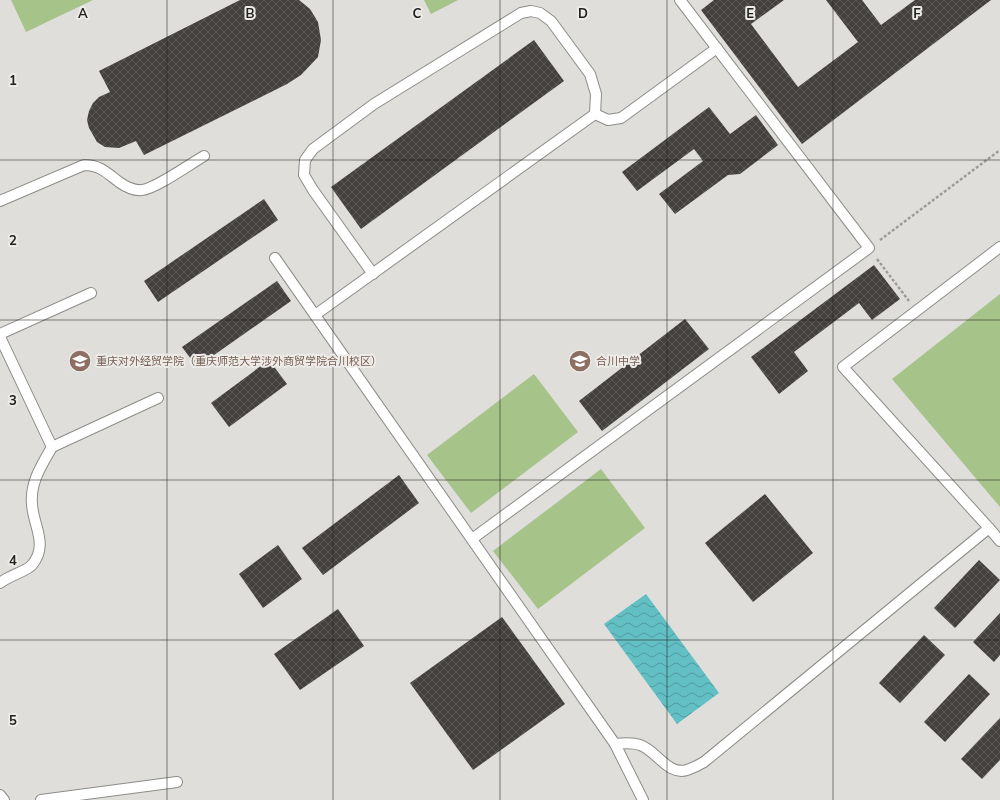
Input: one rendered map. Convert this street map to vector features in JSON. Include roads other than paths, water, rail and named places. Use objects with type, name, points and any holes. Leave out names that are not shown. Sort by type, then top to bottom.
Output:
[{"type":"lane","points":[[472,539],[869,248],[680,0]]},
{"type":"lane","points":[[373,274],[313,190],[304,174],[305,160],[313,149],[374,104],[522,14],[531,11],[540,13],[552,21],[590,74],[596,94],[595,114]]},
{"type":"lane","points":[[595,114],[608,120],[621,118],[717,48]]},
{"type":"lane","points":[[315,315],[595,114]]},
{"type":"lane","points":[[0,201],[84,165],[94,165],[126,187],[133,190],[142,190],[153,186],[204,156]]},
{"type":"lane","points":[[1000,246],[843,367],[1000,541]]},
{"type":"lane","points":[[275,258],[615,744],[643,800]]},
{"type":"lane","points":[[52,447],[0,336],[91,293]]},
{"type":"lane","points":[[0,583],[31,566],[38,555],[40,539],[32,503],[34,479],[52,447],[158,398]]},
{"type":"lane","points":[[615,744],[630,743],[640,745],[652,752],[675,770],[686,771],[704,762],[989,528]]},
{"type":"lane","points":[[41,800],[177,782]]},
{"type":"lane","points":[[0,795],[4,800]]},
{"type":"water","points":[[646,594],[719,693],[677,724],[604,624]]},
{"type":"place","name":"重庆对外经贸学院（重庆师范大学涉外商贸学院合川校区）","points":[[80,361]]},
{"type":"place","name":"合川中学","points":[[580,361]]}]
